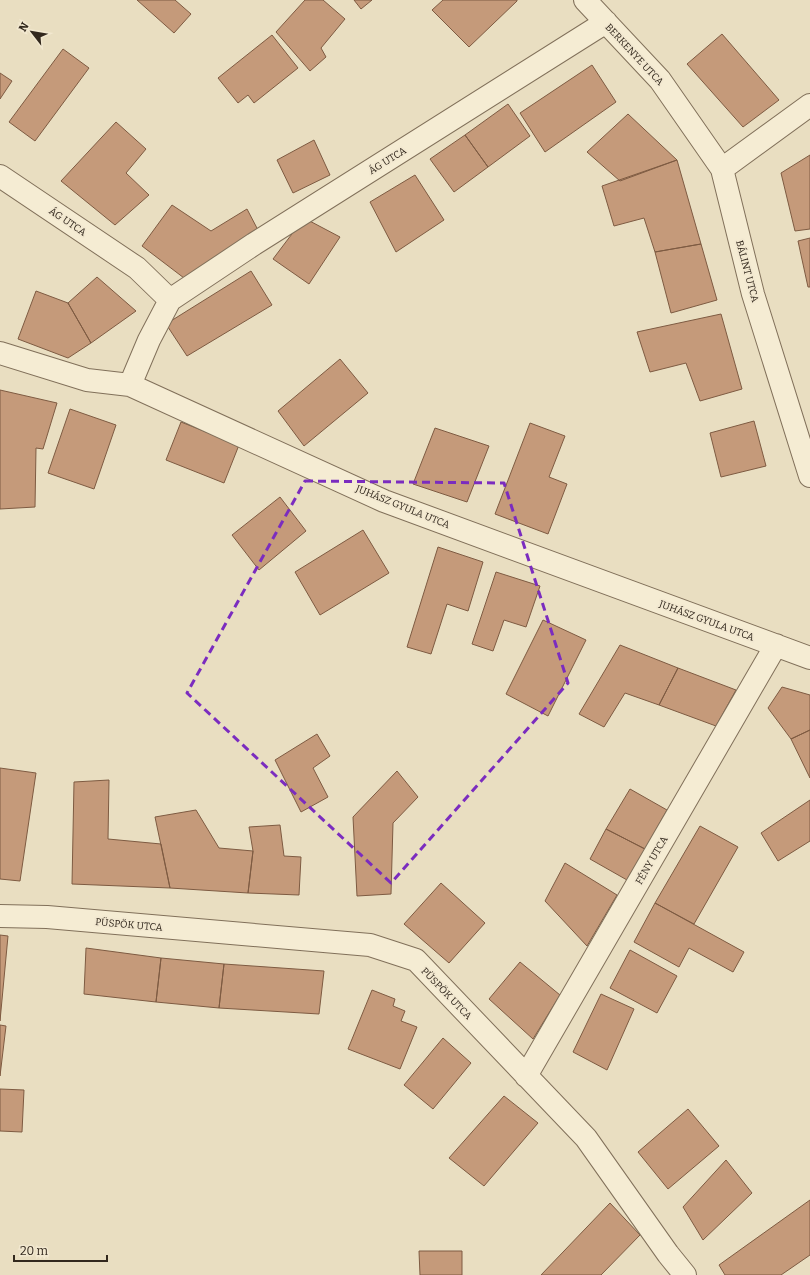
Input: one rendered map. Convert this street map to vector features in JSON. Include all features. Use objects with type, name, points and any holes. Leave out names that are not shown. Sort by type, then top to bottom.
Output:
[{"type":"street","name":"BERKENYE UTCA","points":[[585,0],[660,80],[722,169]]},
{"type":"street","name":"ÁG UTCA","points":[[0,176],[137,268],[170,300],[261,240],[606,22]]},
{"type":"street","points":[[722,169],[810,105]]},
{"type":"street","name":"BÁLINT UTCA","points":[[722,169],[753,294],[810,476]]},
{"type":"street","points":[[130,385],[170,300]]},
{"type":"street","name":"JUHÁSZ GYULA UTCA","points":[[0,353],[87,380],[130,385],[384,501],[810,658]]},
{"type":"street","name":"FÉNY UTCA","points":[[526,1076],[776,645]]},
{"type":"street","name":"PÜSPÖK UTCA","points":[[0,916],[47,917],[370,945],[416,960],[586,1138],[685,1275]]},
{"type":"highlighted area","points":[[305,481],[504,483],[568,683],[391,883],[187,693]]},
{"type":"building","points":[[137,0],[175,0],[191,14],[174,33]]},
{"type":"building","points":[[305,0],[323,0],[345,19],[321,48],[326,57],[310,71],[276,32]]},
{"type":"building","points":[[354,0],[372,0],[361,9]]},
{"type":"building","points":[[443,0],[517,1],[469,47],[432,10]]},
{"type":"building","points":[[722,34],[779,100],[743,127],[687,64]]},
{"type":"building","points":[[272,35],[298,68],[254,103],[248,95],[238,103],[218,78]]},
{"type":"building","points":[[63,49],[89,68],[35,141],[9,122]]},
{"type":"building","points":[[592,65],[616,102],[545,152],[520,113]]},
{"type":"building","points":[[0,73],[12,81],[0,99]]},
{"type":"building","points":[[508,104],[530,136],[488,167],[465,135]]},
{"type":"building","points":[[628,114],[677,160],[620,181],[587,152]]},
{"type":"building","points":[[116,122],[146,149],[126,173],[149,195],[115,225],[61,181]]},
{"type":"building","points":[[465,135],[488,167],[454,192],[430,159]]},
{"type":"building","points":[[314,140],[330,175],[293,193],[277,160]]},
{"type":"building","points":[[810,155],[810,229],[795,231],[781,173]]},
{"type":"building","points":[[677,160],[701,244],[655,252],[644,218],[614,226],[602,186]]},
{"type":"building","points":[[415,175],[444,220],[396,252],[370,202]]},
{"type":"building","points":[[172,205],[211,231],[247,209],[259,232],[184,278],[142,246]]},
{"type":"building","points":[[304,218],[340,237],[309,284],[273,259]]},
{"type":"building","points":[[810,238],[810,287],[808,287],[798,241]]},
{"type":"building","points":[[701,244],[717,300],[671,313],[655,252]]},
{"type":"building","points":[[251,271],[272,305],[187,356],[166,324]]},
{"type":"building","points":[[97,277],[136,311],[91,343],[68,303]]},
{"type":"building","points":[[36,291],[68,303],[91,343],[68,358],[18,339]]},
{"type":"building","points":[[721,314],[742,389],[700,401],[686,363],[650,372],[637,332]]},
{"type":"building","points":[[340,359],[368,393],[304,446],[278,411]]},
{"type":"building","points":[[0,390],[57,403],[43,449],[36,448],[35,507],[0,509]]},
{"type":"building","points":[[70,409],[116,425],[94,489],[48,473]]},
{"type":"building","points":[[754,421],[766,466],[721,477],[710,433]]},
{"type":"building","points":[[181,422],[239,445],[224,483],[166,460]]},
{"type":"building","points":[[530,423],[565,436],[549,477],[567,484],[548,534],[495,514]]},
{"type":"building","points":[[435,428],[489,446],[467,502],[413,484]]},
{"type":"building","points":[[280,497],[306,531],[259,570],[232,535]]},
{"type":"building","points":[[363,530],[389,573],[320,615],[295,572]]},
{"type":"building","points":[[438,547],[483,562],[468,611],[447,604],[431,654],[407,647]]},
{"type":"building","points":[[496,572],[540,586],[526,627],[504,620],[493,651],[472,644]]},
{"type":"building","points":[[543,620],[586,640],[548,716],[506,694]]},
{"type":"building","points":[[620,645],[678,668],[659,705],[625,693],[604,727],[579,714]]},
{"type":"building","points":[[678,668],[736,690],[716,726],[659,705]]},
{"type":"building","points":[[782,687],[810,695],[810,730],[791,739],[768,708]]},
{"type":"building","points":[[810,730],[810,778],[791,739]]},
{"type":"building","points":[[317,734],[330,756],[313,768],[328,797],[301,812],[275,760]]},
{"type":"building","points":[[0,768],[36,773],[20,881],[0,879]]},
{"type":"building","points":[[397,771],[418,797],[393,823],[391,894],[357,896],[353,817]]},
{"type":"building","points":[[109,780],[108,839],[161,844],[170,888],[72,884],[74,782]]},
{"type":"building","points":[[630,789],[667,810],[645,849],[606,829]]},
{"type":"building","points":[[810,800],[810,841],[778,861],[761,833]]},
{"type":"building","points":[[196,810],[219,848],[253,851],[248,893],[170,888],[155,817]]},
{"type":"building","points":[[280,825],[284,856],[301,857],[299,895],[248,893],[253,851],[249,827]]},
{"type":"building","points":[[700,826],[738,847],[694,924],[655,903]]},
{"type":"building","points":[[606,829],[645,849],[627,880],[590,859]]},
{"type":"building","points":[[565,863],[617,895],[587,946],[545,901]]},
{"type":"building","points":[[441,883],[485,923],[449,963],[404,924]]},
{"type":"building","points":[[655,903],[744,952],[733,972],[689,948],[679,967],[634,942]]},
{"type":"building","points":[[0,935],[8,936],[0,1021]]},
{"type":"building","points":[[86,948],[161,958],[156,1002],[84,994]]},
{"type":"building","points":[[630,950],[677,976],[657,1013],[610,988]]},
{"type":"building","points":[[161,958],[224,964],[219,1008],[156,1002]]},
{"type":"building","points":[[520,962],[560,995],[533,1039],[489,999]]},
{"type":"building","points":[[224,964],[324,971],[319,1014],[219,1008]]},
{"type":"building","points":[[372,990],[395,999],[393,1006],[405,1011],[401,1021],[417,1027],[400,1069],[348,1049]]},
{"type":"building","points":[[601,994],[634,1009],[607,1070],[573,1052]]},
{"type":"building","points":[[0,1025],[6,1026],[0,1076]]},
{"type":"building","points":[[443,1038],[471,1063],[433,1109],[404,1085]]},
{"type":"building","points":[[0,1089],[24,1090],[22,1132],[0,1131]]},
{"type":"building","points":[[504,1096],[538,1123],[484,1186],[449,1158]]},
{"type":"building","points":[[688,1109],[719,1146],[668,1189],[638,1152]]},
{"type":"building","points":[[726,1160],[752,1193],[703,1240],[683,1207]]},
{"type":"building","points":[[810,1200],[810,1255],[781,1275],[725,1275],[719,1265]]},
{"type":"building","points":[[610,1203],[640,1235],[601,1275],[541,1275]]},
{"type":"building","points":[[419,1251],[462,1251],[462,1275],[420,1275]]}]
